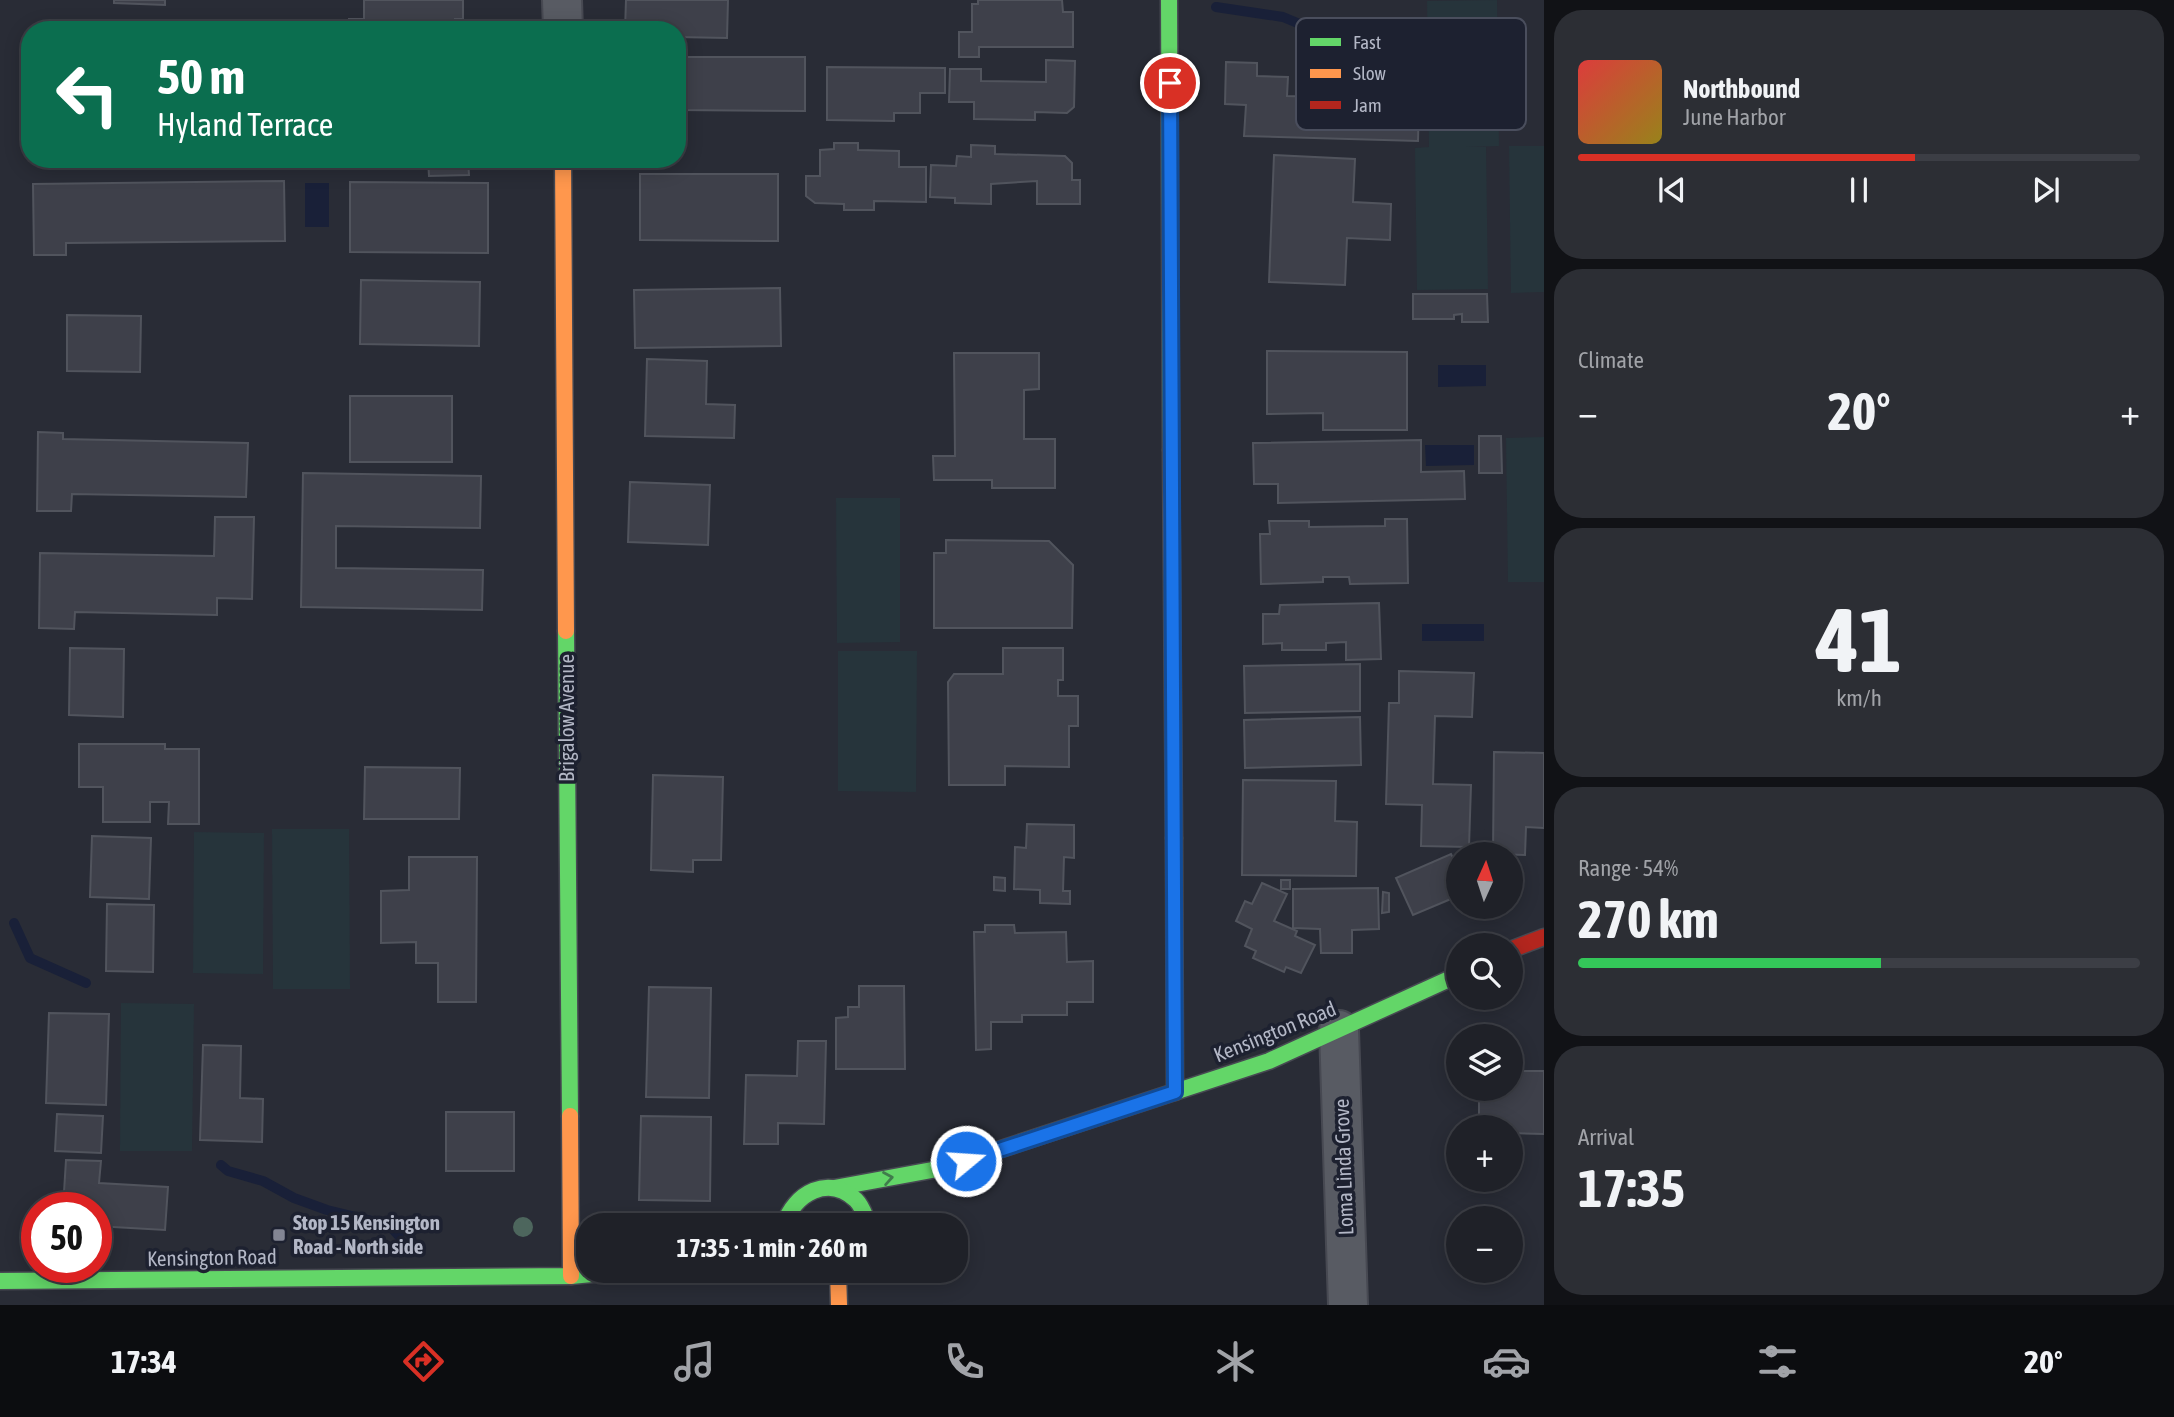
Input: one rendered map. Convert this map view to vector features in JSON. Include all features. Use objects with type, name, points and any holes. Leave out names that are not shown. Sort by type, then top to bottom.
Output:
[{"type":"street","points":[[562,0],[562,21]]},
{"type":"street","points":[[1169,0],[1175,1092]]},
{"type":"street","name":"Brigalow Avenue","points":[[563,168],[571,1276]]},
{"type":"street","points":[[1523,945],[1544,937]]},
{"type":"street","name":"Kensington Road","points":[[788,1213],[793,1202],[804,1192],[819,1187],[834,1188],[943,1168],[1269,1061],[1446,981]]},
{"type":"street","name":"Loma Linda Grove","points":[[1339,1030],[1348,1305]]},
{"type":"street","name":"Kensington Road","points":[[904,1193],[943,1168]]},
{"type":"street","points":[[834,1188],[848,1193],[859,1202],[863,1213]]},
{"type":"street","points":[[877,1213],[885,1205]]},
{"type":"street","name":"Kensington Road","points":[[0,1281],[576,1276]]},
{"type":"street","points":[[838,1283],[839,1305]]},
{"type":"shaded area","points":[[1497,0],[1497,18],[1427,18],[1427,1]]},
{"type":"shaded area","points":[[1429,130],[1499,130],[1499,146],[1466,147],[1486,147],[1488,289],[1417,290],[1415,148],[1429,147]]},
{"type":"shaded area","points":[[1509,146],[1544,146],[1544,292],[1511,293]]},
{"type":"shaded area","points":[[1544,437],[1544,582],[1508,582],[1506,438]]},
{"type":"shaded area","points":[[836,498],[900,498],[900,642],[837,643]]},
{"type":"shaded area","points":[[838,651],[917,651],[916,792],[838,791]]},
{"type":"shaded area","points":[[272,829],[349,829],[350,989],[273,989]]},
{"type":"shaded area","points":[[194,832],[264,833],[263,974],[193,973]]},
{"type":"shaded area","points":[[121,1003],[194,1004],[192,1151],[120,1151]]},
{"type":"water","points":[[305,183],[329,183],[329,227],[305,227]]},
{"type":"water","points":[[1438,365],[1486,365],[1486,386],[1438,387]]},
{"type":"water","points":[[1425,445],[1474,445],[1474,465],[1426,466]]},
{"type":"water","points":[[1422,624],[1484,624],[1484,641],[1422,641]]},
{"type":"building","points":[[114,0],[165,0],[165,5],[114,3]]},
{"type":"building","points":[[364,0],[463,0],[463,19],[455,21],[349,21],[364,19]]},
{"type":"building","points":[[626,0],[728,0],[727,38],[686,37],[686,21],[625,21]]},
{"type":"building","points":[[978,0],[1062,0],[1063,12],[1073,12],[1073,47],[979,47],[979,57],[959,57],[959,32],[972,32],[972,4],[978,4]]},
{"type":"building","points":[[686,57],[805,57],[805,111],[686,110]]},
{"type":"building","points":[[1046,60],[1075,61],[1074,107],[1067,113],[1035,112],[1035,120],[974,119],[974,102],[949,102],[950,69],[981,69],[981,81],[1046,82]]},
{"type":"building","points":[[1226,62],[1257,63],[1257,76],[1288,77],[1287,96],[1296,96],[1296,130],[1418,130],[1418,141],[1244,136],[1246,105],[1225,104]]},
{"type":"building","points":[[827,67],[945,68],[945,93],[920,93],[920,113],[894,113],[894,121],[827,120]]},
{"type":"building","points":[[834,143],[858,143],[858,150],[899,151],[899,167],[926,167],[926,202],[874,201],[874,210],[844,210],[844,204],[815,203],[806,196],[806,176],[820,176],[820,150],[834,149]]},
{"type":"building","points":[[971,145],[995,146],[995,154],[1065,156],[1072,163],[1072,180],[1080,180],[1080,204],[1037,204],[1037,181],[991,184],[991,204],[955,203],[955,198],[930,197],[931,165],[956,166],[957,156],[971,157]]},
{"type":"building","points":[[1274,155],[1355,159],[1353,202],[1391,204],[1390,240],[1347,238],[1345,285],[1269,282]]},
{"type":"building","points":[[429,168],[469,168],[469,175],[429,176]]},
{"type":"building","points":[[640,174],[778,174],[778,241],[640,240]]},
{"type":"building","points":[[284,181],[285,241],[66,243],[66,255],[34,255],[33,184]]},
{"type":"building","points":[[350,182],[488,183],[488,253],[350,252]]},
{"type":"building","points":[[361,280],[480,282],[479,346],[360,344]]},
{"type":"building","points":[[780,288],[781,346],[635,348],[634,290]]},
{"type":"building","points":[[1413,294],[1487,294],[1488,322],[1462,322],[1462,314],[1454,315],[1454,319],[1413,319]]},
{"type":"building","points":[[67,315],[141,316],[140,372],[67,371]]},
{"type":"building","points":[[1267,351],[1407,352],[1407,430],[1323,430],[1323,413],[1267,414]]},
{"type":"building","points":[[954,353],[1039,353],[1039,389],[1024,390],[1024,439],[1055,439],[1055,488],[992,488],[992,480],[934,480],[933,456],[955,456]]},
{"type":"building","points":[[647,359],[707,361],[706,404],[735,405],[734,438],[645,436]]},
{"type":"building","points":[[350,396],[452,396],[452,462],[350,462]]},
{"type":"building","points":[[38,432],[63,433],[63,439],[248,443],[246,497],[72,494],[71,511],[37,511]]},
{"type":"building","points":[[1479,436],[1501,436],[1502,473],[1479,473]]},
{"type":"building","points":[[1421,440],[1421,472],[1464,471],[1465,499],[1278,503],[1278,484],[1254,484],[1253,443]]},
{"type":"building","points":[[303,473],[481,476],[480,528],[336,526],[336,568],[483,570],[482,610],[301,607]]},
{"type":"building","points":[[630,482],[710,485],[708,545],[628,542]]},
{"type":"building","points":[[215,517],[254,517],[252,599],[217,598],[217,615],[75,612],[74,629],[39,628],[40,553],[214,556]]},
{"type":"building","points":[[1385,519],[1407,519],[1408,583],[1350,584],[1349,577],[1323,577],[1323,582],[1261,584],[1260,534],[1270,534],[1269,521],[1309,521],[1309,527],[1385,526]]},
{"type":"building","points":[[946,540],[1049,541],[1073,565],[1072,628],[934,628],[934,553],[946,553]]},
{"type":"building","points":[[1379,603],[1381,659],[1346,660],[1346,642],[1326,643],[1326,650],[1282,650],[1282,643],[1263,644],[1263,614],[1279,614],[1280,605]]},
{"type":"building","points":[[70,648],[124,649],[123,717],[69,715]]},
{"type":"building","points":[[1003,648],[1063,648],[1063,680],[1058,680],[1058,696],[1078,696],[1078,726],[1069,726],[1069,767],[1005,766],[1005,785],[949,785],[948,682],[954,674],[1003,674]]},
{"type":"building","points":[[1360,664],[1360,711],[1245,713],[1244,666]]},
{"type":"building","points":[[1399,671],[1474,673],[1472,717],[1435,716],[1433,784],[1471,785],[1469,842],[1446,842],[1446,847],[1421,846],[1422,805],[1386,804],[1389,703],[1399,703]]},
{"type":"building","points":[[1360,717],[1361,765],[1245,768],[1244,720]]},
{"type":"building","points":[[79,744],[165,744],[165,749],[199,749],[199,824],[168,824],[169,802],[150,802],[150,822],[103,822],[103,787],[79,787]]},
{"type":"building","points":[[1494,752],[1544,753],[1544,828],[1526,827],[1525,855],[1523,842],[1493,842]]},
{"type":"building","points":[[365,767],[460,768],[459,819],[364,819]]},
{"type":"building","points":[[653,775],[723,777],[721,860],[693,860],[693,872],[651,870]]},
{"type":"building","points":[[1243,780],[1336,781],[1335,821],[1357,822],[1356,876],[1242,875]]},
{"type":"building","points":[[1027,824],[1074,825],[1074,858],[1064,857],[1063,891],[1070,891],[1070,904],[1040,903],[1040,890],[1014,889],[1015,847],[1026,848]]},
{"type":"building","points":[[92,836],[151,838],[149,899],[90,897]]},
{"type":"building","points":[[1446,856],[1446,901],[1413,915],[1396,878]]},
{"type":"building","points":[[409,857],[477,857],[476,1002],[438,1002],[438,963],[416,963],[416,942],[381,943],[381,891],[409,890]]},
{"type":"building","points":[[994,877],[1005,878],[1005,891],[994,890]]},
{"type":"building","points":[[1281,880],[1290,880],[1290,889],[1281,889]]},
{"type":"building","points":[[1262,883],[1287,894],[1274,921],[1297,931],[1295,936],[1315,945],[1301,973],[1286,967],[1284,972],[1253,958],[1256,951],[1245,946],[1252,929],[1236,921],[1245,901],[1252,904]]},
{"type":"building","points":[[1378,888],[1379,929],[1352,930],[1352,953],[1321,953],[1320,929],[1293,928],[1293,889]]},
{"type":"building","points":[[1383,892],[1389,893],[1389,912],[1382,913]]},
{"type":"building","points":[[107,904],[154,905],[153,972],[106,971]]},
{"type":"building","points":[[985,925],[1014,925],[1015,933],[1066,932],[1067,962],[1093,961],[1093,1002],[1067,1002],[1067,1015],[1022,1015],[1022,1022],[991,1022],[991,1049],[976,1050],[974,932],[985,932]]},
{"type":"building","points":[[859,986],[904,986],[905,1069],[836,1069],[836,1018],[848,1017],[848,1007],[859,1007]]},
{"type":"building","points":[[649,987],[711,988],[709,1098],[646,1097]]},
{"type":"building","points":[[49,1013],[109,1014],[106,1105],[46,1103]]},
{"type":"building","points":[[798,1041],[826,1041],[824,1124],[778,1123],[778,1144],[744,1144],[746,1075],[797,1076]]},
{"type":"building","points":[[203,1045],[241,1046],[240,1098],[263,1099],[262,1142],[200,1140]]},
{"type":"building","points":[[1523,1071],[1544,1071],[1544,1134],[1523,1133],[1523,1115],[1479,1115],[1479,1101],[1523,1101]]},
{"type":"building","points":[[446,1112],[514,1112],[514,1171],[446,1171]]},
{"type":"building","points":[[57,1114],[103,1116],[101,1153],[55,1151]]},
{"type":"building","points":[[641,1116],[711,1117],[710,1201],[639,1200]]},
{"type":"building","points":[[66,1160],[101,1161],[99,1183],[168,1187],[165,1230],[112,1227],[112,1192],[64,1192]]},
{"type":"waterway","points":[[1216,7],[1283,17],[1296,22]]},
{"type":"waterway","points":[[14,923],[30,958],[86,983]]},
{"type":"waterway","points":[[221,1165],[228,1171],[263,1181],[294,1198],[327,1210],[389,1225],[399,1236]]},
{"type":"traffic: fast","points":[[1169,0],[1171,450]]},
{"type":"traffic: fast","points":[[566,631],[570,1116]]},
{"type":"traffic: fast","points":[[1174,838],[1175,1092]]},
{"type":"traffic: fast","points":[[834,1188],[943,1168],[1269,1061],[1446,980]]},
{"type":"traffic: fast","points":[[790,1213],[804,1196],[824,1188],[846,1192],[856,1200],[864,1213]]},
{"type":"traffic: fast","points":[[0,1281],[576,1276]]},
{"type":"traffic: slow","points":[[563,168],[566,631]]},
{"type":"traffic: slow","points":[[1171,450],[1174,838]]},
{"type":"traffic: slow","points":[[570,1116],[571,1276]]},
{"type":"traffic: slow","points":[[838,1283],[839,1305]]},
{"type":"traffic: jam","points":[[1523,945],[1544,937]]},
{"type":"place","name":"Stop 15 Kensington Road - North side","points":[[279,1235]]},
{"type":"route","points":[[966,1161],[1175,1092],[1170,83]]}]
